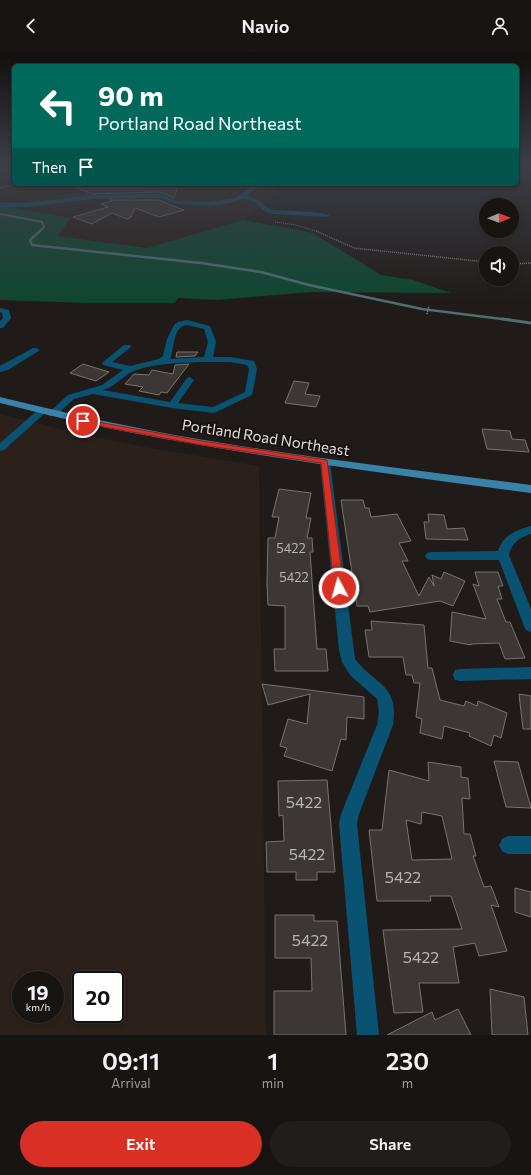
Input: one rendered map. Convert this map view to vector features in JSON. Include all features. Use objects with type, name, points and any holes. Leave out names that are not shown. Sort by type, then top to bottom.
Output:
[{"type":"main road","name":"Portland Road Northeast","points":[[0,400],[47,413],[188,440],[324,462],[531,489]]},
{"type":"lane","points":[[264,209],[271,212],[285,214],[320,213],[327,215]]},
{"type":"lane","points":[[0,310],[6,312],[7,318],[0,326]]},
{"type":"lane","points":[[162,361],[168,357],[173,331],[178,324],[186,323],[195,323],[207,328],[212,342],[208,359]]},
{"type":"lane","points":[[127,347],[106,363],[130,369]]},
{"type":"lane","points":[[0,369],[5,368],[36,350]]},
{"type":"lane","points":[[0,448],[70,397],[93,392],[105,387],[130,369],[162,361],[199,362],[208,359],[244,361],[251,363],[253,369],[249,393],[214,410],[172,406],[103,392],[93,392]]},
{"type":"lane","points":[[172,406],[190,380]]},
{"type":"lane","points":[[324,462],[346,650],[349,662],[386,700],[388,712],[380,739],[350,814],[348,824],[368,1035]]},
{"type":"lane","points":[[531,530],[508,540],[504,546],[503,555],[531,626]]},
{"type":"lane","points":[[431,556],[503,555]]},
{"type":"lane","points":[[460,675],[531,673]]},
{"type":"lane","points":[[508,845],[531,845]]},
{"type":"path","points":[[261,209],[259,212],[265,220],[310,229],[354,248],[479,262]]},
{"type":"path","points":[[519,264],[531,263]]},
{"type":"path","points":[[427,314],[429,306]]},
{"type":"shaded area","points":[[21,209],[258,209],[243,220],[147,248],[57,236],[69,218]]},
{"type":"shaded area","points":[[0,414],[85,435],[145,447],[259,466],[266,1035],[0,1035]]},
{"type":"green space","points":[[0,209],[21,209],[70,218],[58,236],[147,248],[243,220],[313,233],[381,275],[413,280],[451,293],[311,292],[216,300],[178,298],[175,303],[87,303],[0,300]]},
{"type":"building","points":[[101,209],[135,209],[131,217],[127,219],[112,213],[92,224],[73,217]]},
{"type":"building","points":[[137,209],[184,210],[159,217]]},
{"type":"building","points":[[177,352],[198,352],[195,356],[176,357]]},
{"type":"building","points":[[83,364],[109,372],[96,381],[70,373]]},
{"type":"building","points":[[189,364],[167,393],[161,392],[159,395],[139,391],[143,387],[125,384],[134,374],[149,375],[152,370],[173,374],[175,365]]},
{"type":"building","points":[[294,381],[309,383],[305,394],[320,396],[316,407],[285,403]]},
{"type":"building","points":[[482,429],[510,431],[512,439],[525,440],[529,452],[487,449]]},
{"type":"building","points":[[279,489],[311,493],[306,518],[311,518],[307,538],[312,538],[313,552],[310,552],[317,649],[326,649],[328,671],[275,671],[274,649],[285,649],[285,606],[268,605],[268,538],[275,538],[279,517],[272,517]]},
{"type":"building","points":[[341,500],[363,500],[365,508],[369,508],[371,517],[397,514],[411,541],[399,543],[408,561],[402,561],[419,596],[429,577],[434,586],[432,575],[441,579],[444,572],[465,581],[453,606],[440,601],[370,612],[368,606],[357,606]]},
{"type":"building","points":[[428,514],[444,515],[447,529],[464,528],[468,540],[426,539],[424,522],[429,522]]},
{"type":"building","points":[[475,572],[498,572],[503,586],[498,586],[502,599],[497,599],[506,622],[510,622],[525,658],[505,659],[499,643],[471,645],[450,641],[452,612],[486,619],[473,584],[479,586]]},
{"type":"building","points":[[371,621],[424,625],[428,668],[432,668],[440,700],[464,706],[466,701],[477,706],[478,701],[507,713],[501,738],[494,735],[491,746],[469,736],[470,733],[444,726],[442,739],[420,733],[422,719],[416,717],[420,683],[414,683],[412,675],[406,675],[403,657],[369,657],[365,630],[372,630]]},
{"type":"building","points":[[262,684],[364,697],[364,719],[347,717],[346,740],[341,739],[332,771],[284,756],[287,748],[280,746],[288,719],[307,724],[310,694],[268,705]]},
{"type":"building","points":[[519,694],[531,696],[531,729],[523,729]]},
{"type":"building","points":[[494,761],[518,762],[531,808],[506,807]]},
{"type":"building","points":[[428,762],[461,767],[461,777],[468,778],[470,799],[462,798],[464,834],[470,834],[476,856],[473,856],[484,887],[491,886],[499,907],[491,905],[507,951],[479,956],[475,943],[453,947],[459,983],[419,983],[423,1012],[394,1013],[383,930],[462,929],[451,896],[430,896],[431,901],[377,901],[369,830],[382,830],[389,770],[429,781]],"holes":[[[422,812],[442,816],[452,859],[412,860],[406,820],[421,824]]]},
{"type":"building","points":[[327,780],[335,872],[317,872],[317,880],[296,880],[296,872],[267,872],[266,842],[284,841],[283,815],[279,816],[278,781]]},
{"type":"building","points":[[515,888],[531,892],[531,917],[515,912]]},
{"type":"building","points":[[275,915],[314,915],[314,921],[337,921],[346,1035],[274,1035],[274,991],[312,991],[311,958],[275,958]]},
{"type":"building","points":[[490,989],[524,997],[528,1035],[492,1035]]},
{"type":"building","points":[[458,1009],[471,1035],[387,1035],[432,1012],[435,1020]]},
{"type":"waterway","points":[[0,214],[42,222],[44,227],[40,231]]},
{"type":"waterway","points":[[40,231],[30,240],[32,245],[201,263],[261,272],[309,285],[422,309],[510,320]]},
{"type":"waterway","points":[[503,319],[510,320]]},
{"type":"waterway","points":[[510,320],[531,323]]},
{"type":"route","points":[[83,421],[137,432],[324,462],[339,588]]}]
